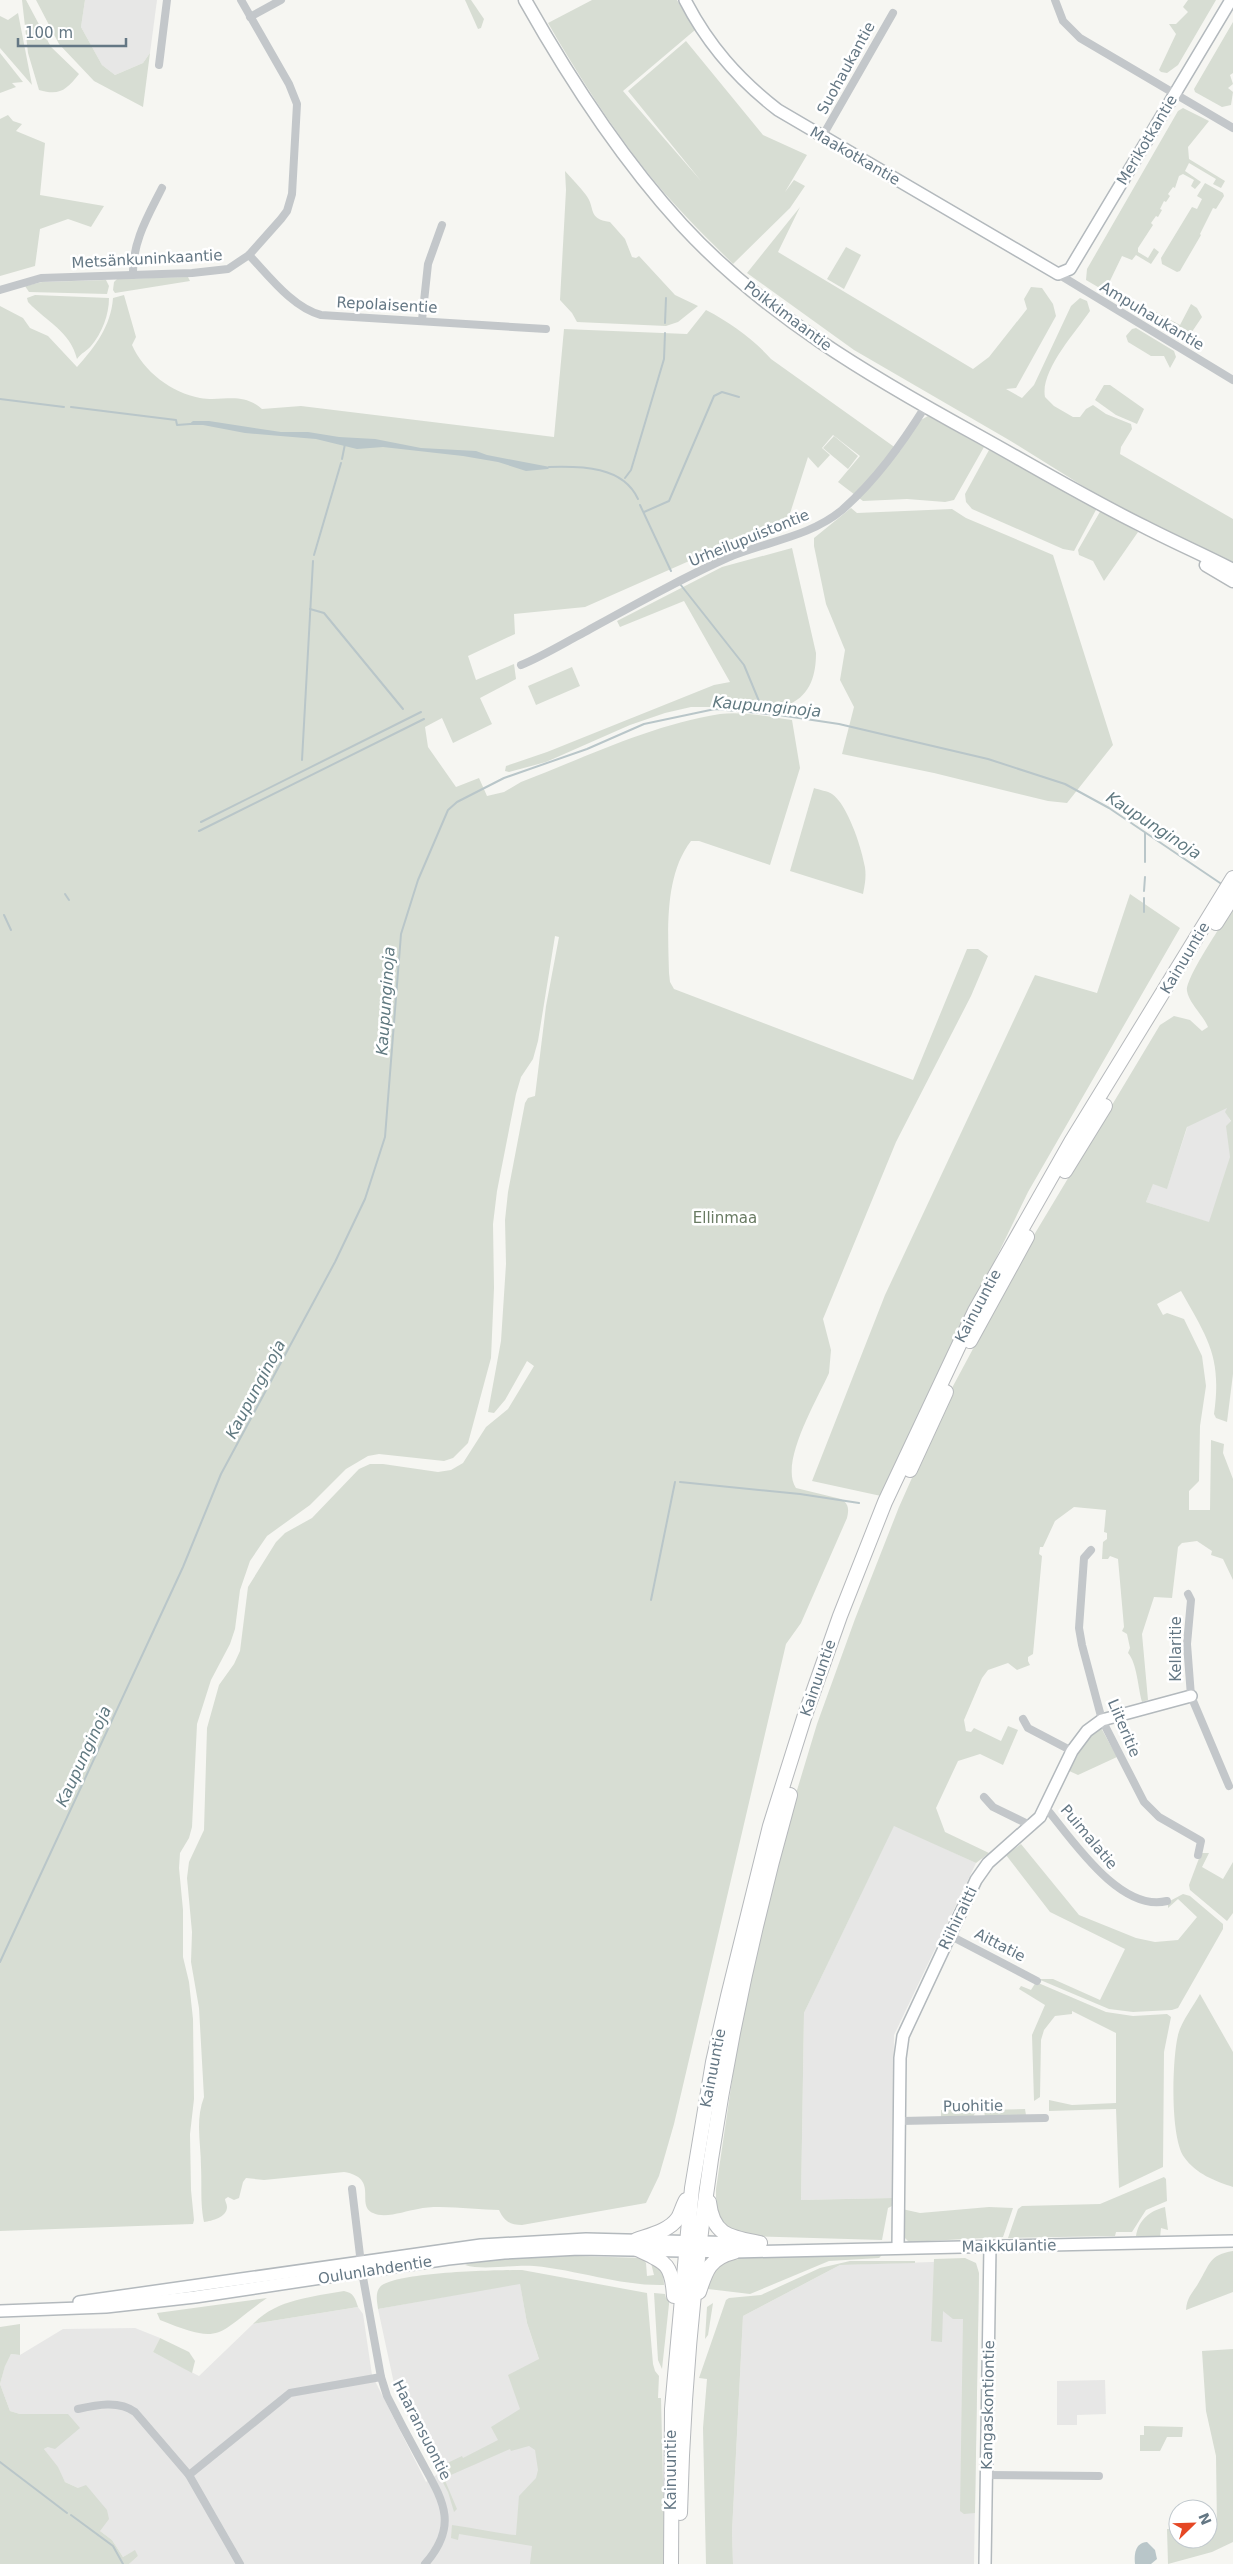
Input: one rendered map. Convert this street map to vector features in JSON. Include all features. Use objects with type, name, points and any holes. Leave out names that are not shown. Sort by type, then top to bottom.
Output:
[{"type":"highway","name":"Kainuuntie","points":[[671,2564],[672,2409],[677,2335],[692,2247],[708,2186],[739,1998],[780,1829],[812,1723],[872,1557],[948,1387],[1030,1230],[1229,897],[1233,878]]},
{"type":"highway","name":"Kainuuntie","points":[[680,2564],[680,2511],[685,2402],[693,2311],[692,2188],[713,2062],[770,1826],[804,1718],[863,1556],[920,1424],[975,1312],[1071,1142],[1229,897]]},
{"type":"highway","points":[[708,2186],[711,2214],[719,2230],[737,2238],[760,2243]]},
{"type":"highway","points":[[677,2335],[673,2280],[670,2269],[660,2259],[637,2245],[674,2222],[692,2188]]},
{"type":"highway","points":[[693,2311],[703,2280],[714,2261],[721,2255],[734,2252]]},
{"type":"main road","name":"Poikkimaantie","points":[[525,0],[600,123],[640,176],[683,226],[729,270],[780,313],[835,352],[925,407],[1144,527],[1233,581]]},
{"type":"main road","name":"Poikkimaantie","points":[[1144,527],[1233,570]]},
{"type":"street","points":[[159,65],[167,0]]},
{"type":"street","name":"Metsänkuninkaantie","points":[[0,290],[41,278],[215,272],[228,269],[249,255],[287,211],[292,194],[297,104],[289,84],[241,0]]},
{"type":"street","points":[[250,17],[281,0]]},
{"type":"street","name":"Maakotkantie","points":[[685,0],[705,35],[730,67],[752,89],[778,110],[1058,274]]},
{"type":"street","points":[[1055,0],[1063,21],[1080,38],[1233,128]]},
{"type":"street","name":"Merikotkantie","points":[[1058,274],[1070,269],[1231,0]]},
{"type":"street","name":"Suohaukantie","points":[[822,137],[893,13]]},
{"type":"street","points":[[133,275],[134,251],[141,230],[162,188]]},
{"type":"street","points":[[422,320],[428,264],[442,225]]},
{"type":"street","name":"Repolaisentie","points":[[249,255],[291,297],[311,312],[546,329]]},
{"type":"street","name":"Ampuhaukantie","points":[[1058,274],[1233,380]]},
{"type":"street","name":"Urheilupuistontie","points":[[521,665],[726,559],[760,545],[796,535],[828,519],[856,497],[890,460],[925,407]]},
{"type":"street","name":"Liiteritie","points":[[1091,1550],[1084,1558],[1079,1628],[1102,1720],[1144,1802],[1159,1817],[1201,1841],[1198,1855]]},
{"type":"street","name":"Kellaritie","points":[[1188,1594],[1191,1600],[1187,1644],[1191,1696],[1229,1786]]},
{"type":"street","name":"Riihiraitti","points":[[898,2248],[901,2121],[900,2058],[903,2036],[949,1935],[981,1871],[1032,1826],[1046,1808],[1072,1751],[1087,1731],[1102,1720],[1191,1696]]},
{"type":"street","points":[[1023,1719],[1028,1728],[1072,1751]]},
{"type":"street","points":[[984,1798],[993,1807],[1032,1826]]},
{"type":"street","name":"Puimalatie","points":[[1046,1808],[1107,1880],[1144,1899],[1156,1902],[1167,1901]]},
{"type":"street","name":"Aittatie","points":[[949,1935],[1037,1981]]},
{"type":"street","name":"Puohitie","points":[[901,2121],[1045,2118]]},
{"type":"street","name":"Haaransuontie","points":[[352,2189],[361,2267],[381,2378],[387,2396],[444,2507],[444,2528],[441,2541],[437,2550],[424,2564]]},
{"type":"street","name":"Oulunlahdentie","points":[[0,2311],[53,2307],[106,2307],[195,2297],[507,2243],[586,2239],[637,2245],[692,2247]]},
{"type":"street","name":"Maikkulantie","points":[[692,2247],[734,2252],[1233,2241]]},
{"type":"street","name":"Maikkulantie","points":[[692,2247],[760,2243],[785,2250]]},
{"type":"street","name":"Kangaskontiontie","points":[[985,2564],[990,2246]]},
{"type":"street","points":[[188,2475],[276,2402],[290,2394],[381,2378]]},
{"type":"street","points":[[78,2409],[109,2404],[132,2410],[188,2475],[240,2564]]},
{"type":"street","points":[[986,2475],[1099,2476]]},
{"type":"shaded area","points":[[85,0],[157,0],[150,53],[143,63],[115,75],[102,65],[81,27]]},
{"type":"shaded area","points":[[193,421],[209,421],[281,432],[308,432],[339,437],[375,439],[421,448],[476,451],[487,455],[550,467],[548,469],[526,471],[498,462],[463,456],[383,447],[357,449],[316,439],[245,433],[203,425],[188,425]]},
{"type":"shaded area","points":[[1220,1091],[1228,1110],[1226,1112],[1233,1126],[1233,1208],[1223,1227],[1146,1202],[1153,1183],[1167,1188],[1196,1101]]},
{"type":"shaded area","points":[[894,1825],[976,1863],[894,2035],[892,2198],[801,2200],[804,2013]]},
{"type":"shaded area","points":[[962,2261],[979,2278],[974,2564],[733,2564],[732,2532],[743,2316],[840,2265]]},
{"type":"shaded area","points":[[520,2283],[527,2323],[539,2359],[546,2462],[537,2564],[129,2564],[138,2556],[134,2551],[123,2557],[112,2540],[100,2531],[78,2488],[65,2482],[44,2449],[48,2447],[68,2414],[20,2414],[10,2411],[0,2384],[5,2365],[11,2354],[20,2355],[63,2329],[135,2328],[160,2338],[153,2352],[199,2376],[253,2324],[358,2307],[363,2314],[372,2375],[426,2482],[438,2474],[396,2393],[378,2309]]},
{"type":"shaded area","points":[[1105,2380],[1106,2414],[1077,2415],[1077,2425],[1057,2425],[1057,2381]]},
{"type":"shaded area","points":[[1147,2542],[1155,2550],[1157,2559],[1151,2564],[1135,2564],[1135,2553],[1138,2547],[1140,2544]]},
{"type":"green space","points":[[22,0],[26,0],[51,47],[79,74],[62,90],[46,92],[39,90],[28,53]]},
{"type":"green space","points":[[36,0],[85,0],[81,27],[102,65],[115,75],[143,63],[150,53],[143,107],[94,81],[59,44]]},
{"type":"green space","points":[[465,0],[471,0],[484,19],[481,28],[478,29]]},
{"type":"green space","points":[[592,0],[677,0],[695,30],[623,91],[701,181],[628,91],[686,41],[763,135],[807,155],[785,192],[794,180],[805,186],[790,208],[733,264],[678,208],[633,154],[595,99],[548,23]]},
{"type":"green space","points":[[1188,0],[1216,0],[1178,65],[1167,73],[1161,72],[1159,70],[1176,34],[1169,24],[1176,24],[1188,12],[1183,7]]},
{"type":"green space","points":[[18,13],[32,85],[0,48],[0,16],[8,20]]},
{"type":"green space","points":[[1233,22],[1233,73],[1230,75],[1233,84],[1228,88],[1233,92],[1231,105],[1222,107],[1195,92],[1194,89]]},
{"type":"green space","points":[[0,53],[23,82],[12,83],[16,87],[0,93]]},
{"type":"green space","points":[[1183,108],[1209,121],[1188,147],[1189,159],[1225,181],[1221,188],[1213,184],[1216,179],[1189,163],[1185,171],[1201,182],[1195,189],[1191,186],[1194,180],[1183,174],[1179,176],[1175,188],[1173,187],[1168,194],[1170,196],[1166,202],[1164,201],[1160,209],[1162,210],[1151,223],[1153,225],[1138,248],[1138,252],[1148,258],[1154,248],[1159,252],[1151,264],[1136,255],[1132,260],[1122,256],[1107,287],[1115,292],[1115,297],[1086,280],[1087,269],[1178,111]]},
{"type":"green space","points":[[8,115],[13,121],[22,124],[16,131],[45,143],[40,195],[104,206],[91,227],[68,219],[40,229],[35,266],[0,276],[0,119]]},
{"type":"green space","points":[[565,171],[586,195],[595,216],[603,221],[610,222],[625,239],[632,257],[636,258],[639,256],[675,295],[698,306],[678,322],[666,326],[577,322],[572,313],[560,300],[566,190]]},
{"type":"green space","points":[[1205,183],[1223,193],[1224,196],[1216,209],[1213,208],[1201,235],[1180,271],[1177,272],[1162,264],[1161,258],[1192,207],[1197,209],[1202,199],[1197,196]]},
{"type":"green space","points":[[800,207],[778,252],[973,369],[989,357],[1027,309],[1024,299],[1031,287],[1042,288],[1053,304],[1056,316],[1016,388],[1006,389],[1022,398],[1034,385],[1071,306],[1080,298],[1087,301],[1090,311],[1053,364],[1045,387],[1045,397],[1054,406],[1073,417],[1080,417],[1086,409],[1093,405],[1106,414],[1131,424],[1132,429],[1121,447],[1120,454],[1233,519],[1233,563],[1176,538],[1107,501],[1009,440],[854,350],[747,273]]},
{"type":"green space","points":[[846,247],[861,255],[844,289],[827,279]]},
{"type":"green space","points":[[188,277],[190,281],[115,293],[113,290],[114,282],[117,279]]},
{"type":"green space","points":[[106,280],[109,286],[107,294],[29,292],[25,286],[42,282]]},
{"type":"green space","points":[[35,295],[109,298],[108,311],[102,330],[91,346],[77,359],[74,349],[63,334],[28,302],[27,298]]},
{"type":"green space","name":"Ellinmaa","points":[[124,295],[136,337],[132,345],[143,364],[151,372],[169,386],[189,395],[209,399],[232,398],[247,400],[262,409],[301,406],[554,437],[564,329],[687,334],[706,310],[741,332],[771,359],[900,451],[919,421],[928,416],[984,447],[954,500],[945,502],[907,499],[863,501],[838,482],[860,456],[833,435],[822,448],[830,455],[818,468],[808,457],[787,523],[739,539],[585,607],[514,614],[515,634],[468,656],[476,680],[514,664],[516,679],[480,698],[492,724],[453,743],[442,718],[425,727],[428,747],[456,787],[479,778],[487,796],[504,792],[521,782],[619,743],[694,719],[738,713],[792,720],[800,768],[770,865],[699,841],[691,841],[682,855],[672,887],[668,922],[669,973],[670,982],[674,989],[913,1080],[967,949],[978,949],[988,956],[971,996],[896,1142],[823,1319],[831,1350],[829,1373],[802,1431],[792,1463],[792,1477],[796,1488],[844,1501],[847,1505],[848,1515],[801,1623],[786,1644],[674,2124],[659,2176],[646,2203],[522,2225],[508,2222],[499,2210],[436,2207],[389,2215],[378,2215],[368,2209],[364,2186],[361,2180],[355,2175],[344,2172],[264,2180],[246,2178],[243,2182],[239,2198],[234,2200],[228,2197],[225,2199],[227,2207],[222,2216],[204,2222],[202,2208],[199,2123],[204,2097],[199,2008],[191,1962],[192,1932],[187,1878],[189,1862],[204,1830],[207,1728],[219,1685],[234,1664],[240,1651],[248,1587],[276,1542],[285,1533],[312,1518],[359,1469],[370,1464],[383,1464],[438,1472],[451,1470],[463,1463],[486,1427],[508,1409],[534,1366],[527,1361],[505,1400],[494,1413],[488,1412],[501,1341],[506,1264],[505,1220],[508,1192],[525,1103],[528,1098],[535,1096],[546,1006],[559,937],[555,936],[538,1041],[533,1059],[521,1077],[516,1094],[497,1191],[493,1224],[494,1288],[491,1358],[468,1443],[453,1458],[444,1461],[379,1454],[368,1456],[346,1469],[310,1505],[267,1536],[250,1561],[240,1590],[235,1629],[230,1644],[211,1680],[197,1724],[192,1827],[189,1838],[180,1853],[179,1868],[183,1910],[183,1957],[189,1982],[193,2019],[194,2099],[190,2134],[193,2224],[0,2231],[0,306],[23,318],[30,328],[48,336],[77,367],[101,336],[109,318],[113,298]]},
{"type":"green space","points":[[1191,304],[1197,308],[1202,317],[1187,339],[1146,316],[1150,309],[1180,325]]},
{"type":"green space","points":[[1136,328],[1174,351],[1176,357],[1170,368],[1164,356],[1151,356],[1128,342],[1126,336],[1132,329]]},
{"type":"green space","points":[[1104,385],[1110,385],[1144,409],[1137,424],[1116,415],[1095,400]]},
{"type":"green space","points":[[834,436],[858,456],[848,469],[823,448]]},
{"type":"green space","points":[[989,450],[1097,508],[1074,551],[1063,549],[972,509],[966,502],[965,494]]},
{"type":"green space","points":[[851,508],[857,513],[952,509],[966,518],[1053,555],[1113,745],[1067,803],[1048,801],[934,773],[842,754],[854,707],[840,680],[845,650],[826,604],[814,538]]},
{"type":"green space","points":[[1101,510],[1138,532],[1104,581],[1093,561],[1079,555],[1078,550]]},
{"type":"green space","points":[[792,548],[816,653],[811,683],[797,700],[790,704],[732,701],[714,707],[691,707],[665,713],[630,725],[546,762],[509,772],[505,771],[506,766],[547,752],[714,685],[730,682],[684,601],[620,627],[617,621],[722,567]]},
{"type":"green space","points":[[572,667],[580,686],[536,705],[528,686]]},
{"type":"green space","points":[[814,788],[832,794],[838,799],[848,816],[857,836],[865,867],[863,894],[790,871]]},
{"type":"green space","points":[[1130,894],[1180,928],[1028,1192],[881,1496],[812,1481],[885,1295],[1035,975],[1097,993]]},
{"type":"green space","points":[[1233,907],[1233,1374],[1227,1422],[1216,1418],[1214,1414],[1216,1377],[1211,1349],[1199,1322],[1181,1291],[1157,1304],[1163,1315],[1167,1313],[1184,1319],[1202,1356],[1206,1386],[1200,1426],[1199,1481],[1189,1491],[1189,1510],[1210,1510],[1211,1440],[1224,1444],[1223,1453],[1233,1479],[1233,1580],[1223,1559],[1211,1555],[1212,1551],[1197,1541],[1182,1543],[1178,1547],[1172,1598],[1154,1597],[1142,1634],[1148,1700],[1142,1702],[1135,1669],[1128,1653],[1130,1648],[1127,1634],[1122,1631],[1124,1627],[1118,1559],[1110,1556],[1108,1559],[1102,1559],[1103,1542],[1107,1539],[1107,1533],[1104,1532],[1106,1510],[1074,1507],[1055,1521],[1043,1547],[1040,1547],[1039,1554],[1042,1556],[1033,1654],[1028,1657],[1030,1665],[1017,1670],[1008,1663],[988,1670],[982,1678],[964,1720],[966,1731],[971,1732],[974,1728],[1001,1741],[1008,1726],[1018,1730],[1003,1765],[980,1754],[958,1761],[936,1808],[945,1832],[989,1853],[976,1863],[894,1826],[804,2013],[801,2200],[892,2198],[892,2206],[888,2208],[882,2240],[742,2236],[733,2233],[722,2224],[719,2218],[716,2205],[716,2189],[744,1999],[785,1830],[817,1724],[855,1619],[899,1507],[952,1388],[1034,1235],[1160,1025],[1174,1016],[1190,1020],[1202,1031],[1208,1027],[1188,995],[1188,984],[1214,936]],"holes":[[[1227,1108],[1225,1112],[1231,1121],[1226,1126],[1230,1157],[1209,1222],[1146,1202],[1153,1184],[1167,1189],[1187,1127]]]},
{"type":"green space","points":[[1100,1726],[1117,1757],[1078,1775],[1067,1770],[1082,1740]]},
{"type":"green space","points":[[1021,1844],[1079,1915],[1136,1938],[1155,1942],[1178,1940],[1197,1917],[1178,1899],[1168,1908],[1168,1902],[1183,1894],[1190,1896],[1223,1924],[1223,1929],[1178,2008],[1133,2012],[1109,2009],[1038,1979],[1053,1979],[1100,2000],[1125,1949],[1050,1912],[1006,1855]]},
{"type":"green space","points":[[1201,1853],[1209,1853],[1202,1867],[1223,1879],[1233,1862],[1233,1913],[1227,1921],[1190,1890],[1189,1885]]},
{"type":"green space","points":[[1036,1982],[1106,2012],[1133,2016],[1167,2014],[1171,2017],[1164,2052],[1163,2167],[1119,2188],[1116,2109],[1049,2111],[1049,2100],[1072,2105],[1116,2103],[1116,2033],[1072,2011],[1072,2014],[1055,2016],[1044,2030],[1041,2040],[1040,2097],[1034,2101],[1032,2035],[1045,2005],[1019,1989],[1021,1986],[1031,1990]]},
{"type":"green space","points":[[1200,1994],[1233,2052],[1233,2187],[1206,2176],[1194,2168],[1184,2157],[1179,2147],[1176,2133],[1174,2116],[1174,2062],[1178,2035]]},
{"type":"green space","points":[[977,2109],[973,2117],[941,2117],[941,2110]]},
{"type":"green space","points":[[1025,2109],[1026,2115],[985,2117],[984,2110]]},
{"type":"green space","points":[[1164,2177],[1166,2179],[1167,2201],[1146,2210],[1132,2232],[1116,2232],[1115,2236],[1008,2238],[1018,2209],[1022,2206],[1100,2204]]},
{"type":"green space","points":[[989,2207],[1013,2208],[1003,2237],[909,2242],[903,2236],[902,2209],[920,2213]]},
{"type":"green space","points":[[1165,2207],[1168,2230],[1161,2228],[1160,2238],[1136,2236],[1137,2230],[1146,2217]]},
{"type":"green space","points":[[1233,2251],[1233,2292],[1186,2310],[1189,2298],[1211,2261],[1219,2255]]},
{"type":"green space","points":[[544,2255],[642,2258],[646,2263],[647,2276],[654,2275],[651,2263],[663,2267],[664,2285],[631,2283],[534,2266],[473,2267],[465,2265],[478,2260]]},
{"type":"green space","points":[[882,2255],[879,2258],[829,2261],[750,2294],[708,2289],[705,2285],[719,2261],[744,2256]]},
{"type":"green space","points":[[965,2258],[976,2263],[979,2273],[975,2513],[964,2514],[960,2511],[963,2319],[953,2319],[943,2311],[942,2342],[931,2341],[934,2259]]},
{"type":"green space","points":[[850,2261],[915,2261],[915,2263],[840,2265],[743,2316],[732,2532],[733,2564],[706,2564],[703,2428],[707,2379],[699,2378],[726,2300],[729,2298],[761,2295],[820,2268]]},
{"type":"green space","points":[[522,2270],[647,2293],[653,2364],[659,2376],[658,2398],[661,2398],[665,2564],[530,2564],[532,2546],[459,2534],[458,2540],[451,2538],[452,2525],[516,2535],[519,2496],[536,2478],[538,2470],[535,2450],[529,2446],[511,2451],[510,2449],[444,2478],[457,2509],[454,2512],[448,2492],[423,2445],[426,2443],[439,2467],[462,2456],[463,2458],[498,2440],[491,2427],[520,2409],[508,2375],[539,2359],[527,2323],[520,2284],[378,2309],[377,2292],[380,2287],[389,2282],[405,2278],[447,2273]]},
{"type":"green space","points":[[344,2291],[354,2296],[358,2307],[253,2324],[262,2316],[284,2304],[307,2297]]},
{"type":"green space","points":[[654,2293],[665,2294],[666,2298],[670,2295],[662,2369],[658,2360]]},
{"type":"green space","points":[[267,2298],[227,2328],[208,2334],[196,2333],[160,2320],[157,2313]]},
{"type":"green space","points":[[713,2303],[708,2335],[705,2339],[707,2307]]},
{"type":"green space","points":[[20,2324],[20,2355],[11,2354],[5,2366],[0,2384],[0,2327]]},
{"type":"green space","points":[[160,2338],[189,2352],[195,2361],[192,2373],[153,2352]]},
{"type":"green space","points":[[1233,2349],[1233,2542],[1212,2552],[1168,2564],[1167,2529],[1168,2549],[1218,2549],[1216,2456],[1206,2411],[1202,2351]]},
{"type":"green space","points":[[0,2384],[10,2411],[20,2414],[68,2414],[80,2428],[55,2449],[48,2447],[44,2449],[58,2467],[65,2482],[78,2488],[86,2485],[107,2510],[109,2519],[100,2531],[112,2540],[123,2557],[135,2550],[138,2556],[129,2564],[0,2564]]},
{"type":"green space","points":[[1144,2426],[1183,2427],[1182,2437],[1167,2437],[1160,2451],[1140,2451],[1140,2435],[1144,2435]]},
{"type":"waterway","points":[[665,323],[666,298]]},
{"type":"waterway","points":[[625,478],[631,470],[664,359],[665,333]]},
{"type":"waterway","points":[[644,512],[669,501],[714,396],[722,392],[739,397]]},
{"type":"waterway","points":[[0,399],[64,407]]},
{"type":"waterway","points":[[71,407],[176,420],[177,425],[190,424]]},
{"type":"waterway","points":[[342,459],[345,444]]},
{"type":"waterway","points":[[314,555],[341,463]]},
{"type":"waterway","points":[[549,467],[587,468],[612,474],[631,488],[638,499]]},
{"type":"waterway","points":[[640,505],[671,571]]},
{"type":"waterway","points":[[302,760],[313,561]]},
{"type":"waterway","points":[[680,584],[744,665],[764,713]]},
{"type":"waterway","points":[[310,609],[324,613],[403,709]]},
{"type":"waterway","name":"Kaupunginoja","points":[[0,1962],[183,1567],[221,1474],[335,1262],[365,1199],[385,1137],[401,934],[418,880],[448,810],[457,802],[504,778],[587,749],[644,724],[715,709],[779,715],[839,724],[988,759],[1065,784],[1109,808],[1223,885]]},
{"type":"waterway","points":[[201,822],[421,712]]},
{"type":"waterway","points":[[199,831],[424,719]]},
{"type":"waterway","points":[[1145,833],[1145,862]]},
{"type":"waterway","points":[[1144,891],[1145,877]]},
{"type":"waterway","points":[[65,894],[69,900]]},
{"type":"waterway","points":[[1144,898],[1144,912]]},
{"type":"waterway","points":[[4,915],[11,930]]},
{"type":"waterway","points":[[651,1600],[675,1482]]},
{"type":"waterway","points":[[680,1482],[800,1494],[859,1503]]},
{"type":"waterway","points":[[0,2462],[67,2513]]},
{"type":"waterway","points":[[71,2515],[113,2546],[123,2564]]}]
